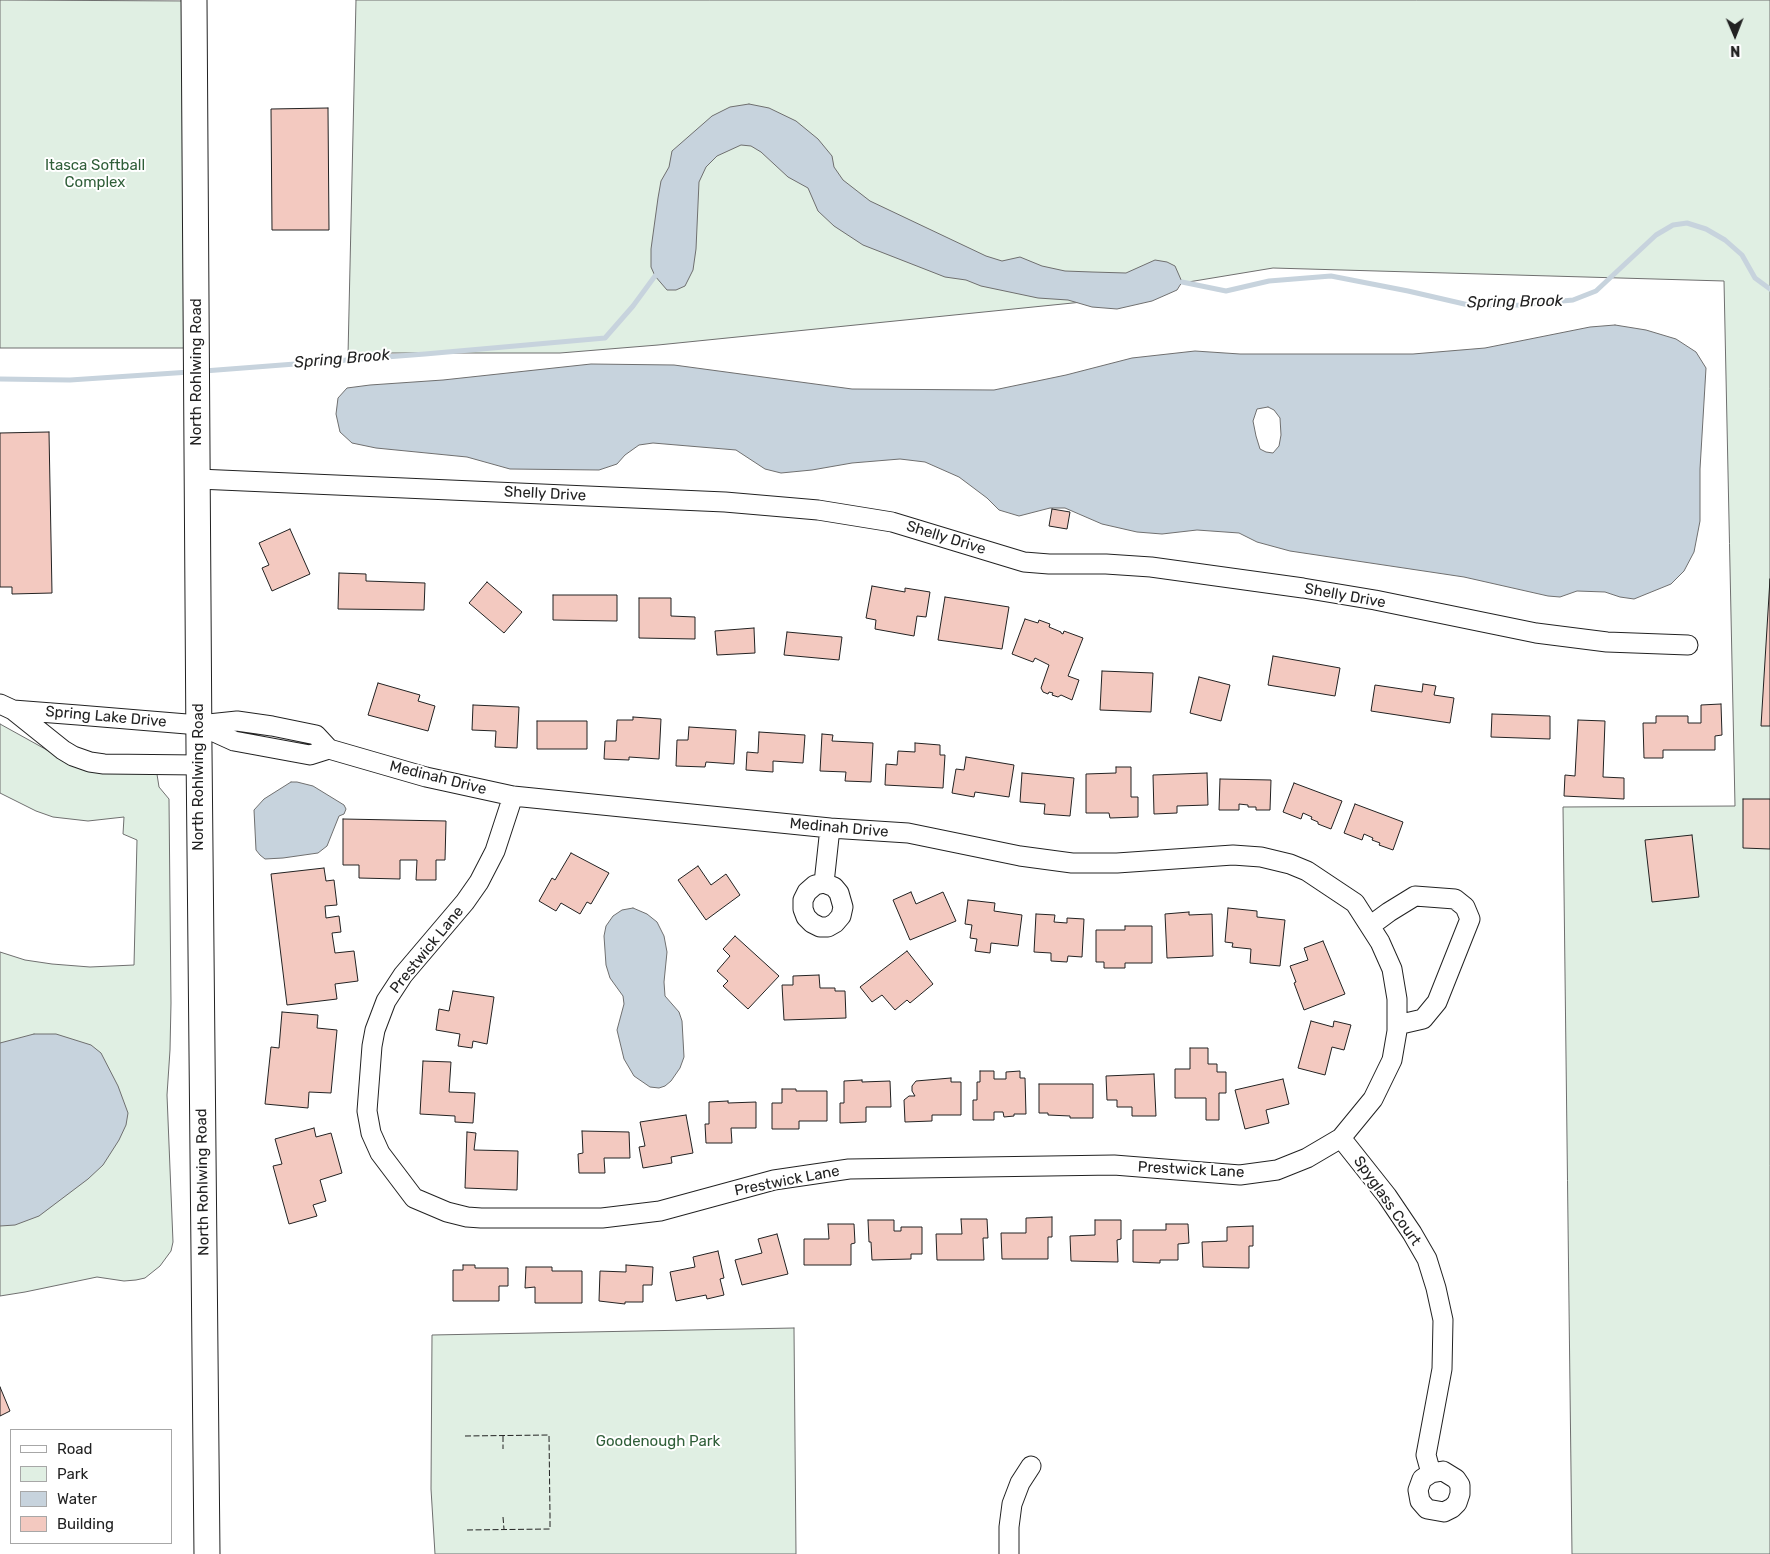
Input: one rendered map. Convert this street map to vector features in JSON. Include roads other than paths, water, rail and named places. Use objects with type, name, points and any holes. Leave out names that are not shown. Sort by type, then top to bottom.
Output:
[{"type":"main road","name":"North Rohlwing Road","points":[[194,0],[207,1554]]},
{"type":"street","name":"Shelly Drive","points":[[198,479],[725,502],[818,510],[892,522],[1024,562],[1151,567],[1348,596],[1536,633],[1607,642],[1688,645]]},
{"type":"street","name":"Spring Lake Drive","points":[[6,707],[199,725]]},
{"type":"street","name":"Spring Lake Drive","points":[[6,707],[63,750],[90,762],[104,764],[199,765]]},
{"type":"street","name":"Medinah Drive","points":[[199,725],[234,741],[310,755],[329,749],[426,778],[513,796],[830,828],[908,833],[1020,856],[1072,863],[1117,863],[1233,855],[1261,856],[1307,871],[1344,896]]},
{"type":"street","name":"Prestwick Lane","points":[[513,796],[495,851],[479,882],[465,902],[403,975],[390,994],[382,1009],[372,1046],[367,1111],[371,1133],[380,1152],[414,1198],[467,1218],[602,1218],[660,1211],[774,1180],[849,1169],[1114,1164],[1240,1175],[1277,1170],[1296,1163],[1341,1138],[1373,1099],[1392,1060],[1397,1025],[1397,999],[1392,969],[1380,942],[1370,926],[1354,903],[1344,896]]},
{"type":"street","points":[[824,883],[830,828]]},
{"type":"street","points":[[1370,926],[1415,896],[1455,899],[1465,907],[1470,919],[1437,1002],[1424,1019],[1397,1025]]},
{"type":"street","name":"Spyglass Court","points":[[1341,1138],[1412,1233],[1427,1259],[1436,1288],[1443,1320],[1443,1344],[1439,1392],[1426,1455],[1431,1473]]},
{"type":"street","points":[[1009,1554],[1009,1527],[1012,1504],[1020,1483],[1031,1466]]},
{"type":"water","points":[[749,104],[769,108],[796,121],[818,139],[832,156],[834,167],[843,180],[870,201],[986,256],[1002,261],[1020,257],[1042,266],[1065,271],[1126,273],[1155,260],[1167,262],[1175,266],[1182,282],[1177,290],[1152,301],[1117,309],[1092,307],[1068,300],[1038,298],[981,286],[966,280],[945,277],[863,245],[834,226],[818,211],[808,188],[788,177],[761,152],[751,146],[741,145],[717,156],[706,167],[699,182],[696,249],[693,270],[685,286],[676,290],[667,290],[655,276],[651,267],[651,249],[661,181],[669,167],[672,151],[712,116],[730,107]]},
{"type":"water","points":[[1615,325],[1646,330],[1676,339],[1696,352],[1706,368],[1700,469],[1700,521],[1694,552],[1684,571],[1671,584],[1634,599],[1605,592],[1577,591],[1560,597],[1548,596],[1464,577],[1290,551],[1257,542],[1239,533],[1197,530],[1162,534],[1137,532],[1102,524],[1065,508],[1050,508],[1019,516],[999,510],[987,498],[959,477],[925,462],[900,459],[852,463],[781,473],[765,469],[736,450],[653,443],[639,445],[625,455],[617,464],[599,470],[510,469],[467,457],[376,448],[352,443],[340,432],[336,414],[338,398],[347,388],[591,364],[674,365],[852,389],[994,390],[1066,375],[1132,358],[1195,351],[1240,354],[1413,354],[1485,348],[1590,327]],"holes":[[[1268,407],[1274,410],[1280,418],[1281,435],[1279,446],[1273,453],[1260,449],[1253,421],[1257,409]]]},
{"type":"water","points":[[291,782],[313,786],[344,805],[346,809],[344,814],[339,816],[327,846],[318,853],[265,859],[256,850],[254,810],[264,799]]},
{"type":"water","points":[[633,908],[647,914],[657,922],[664,936],[667,952],[664,982],[665,996],[679,1012],[682,1021],[684,1057],[680,1068],[671,1081],[659,1088],[650,1087],[634,1076],[624,1059],[617,1030],[624,1004],[623,996],[610,978],[606,965],[604,936],[606,926],[613,916],[622,910]]},
{"type":"water","points":[[34,1034],[56,1034],[91,1045],[101,1053],[118,1086],[128,1113],[126,1125],[103,1165],[88,1179],[39,1216],[15,1225],[0,1226],[0,1043]]},
{"type":"waterway","name":"Spring Brook","points":[[1182,282],[1226,291],[1269,281],[1331,276],[1473,306],[1520,305],[1573,300],[1596,291],[1656,235],[1673,225],[1687,223],[1706,229],[1725,240],[1742,255],[1755,278],[1770,289]]},
{"type":"waterway","name":"Spring Brook","points":[[204,371],[605,338],[633,306],[655,276]]},
{"type":"waterway","name":"Spring Brook","points":[[0,379],[70,380],[190,372]]},
{"type":"park label","name":"Itasca Softball Complex","points":[[95,174]]},
{"type":"park label","name":"Goodenough Park","points":[[658,1442]]}]
